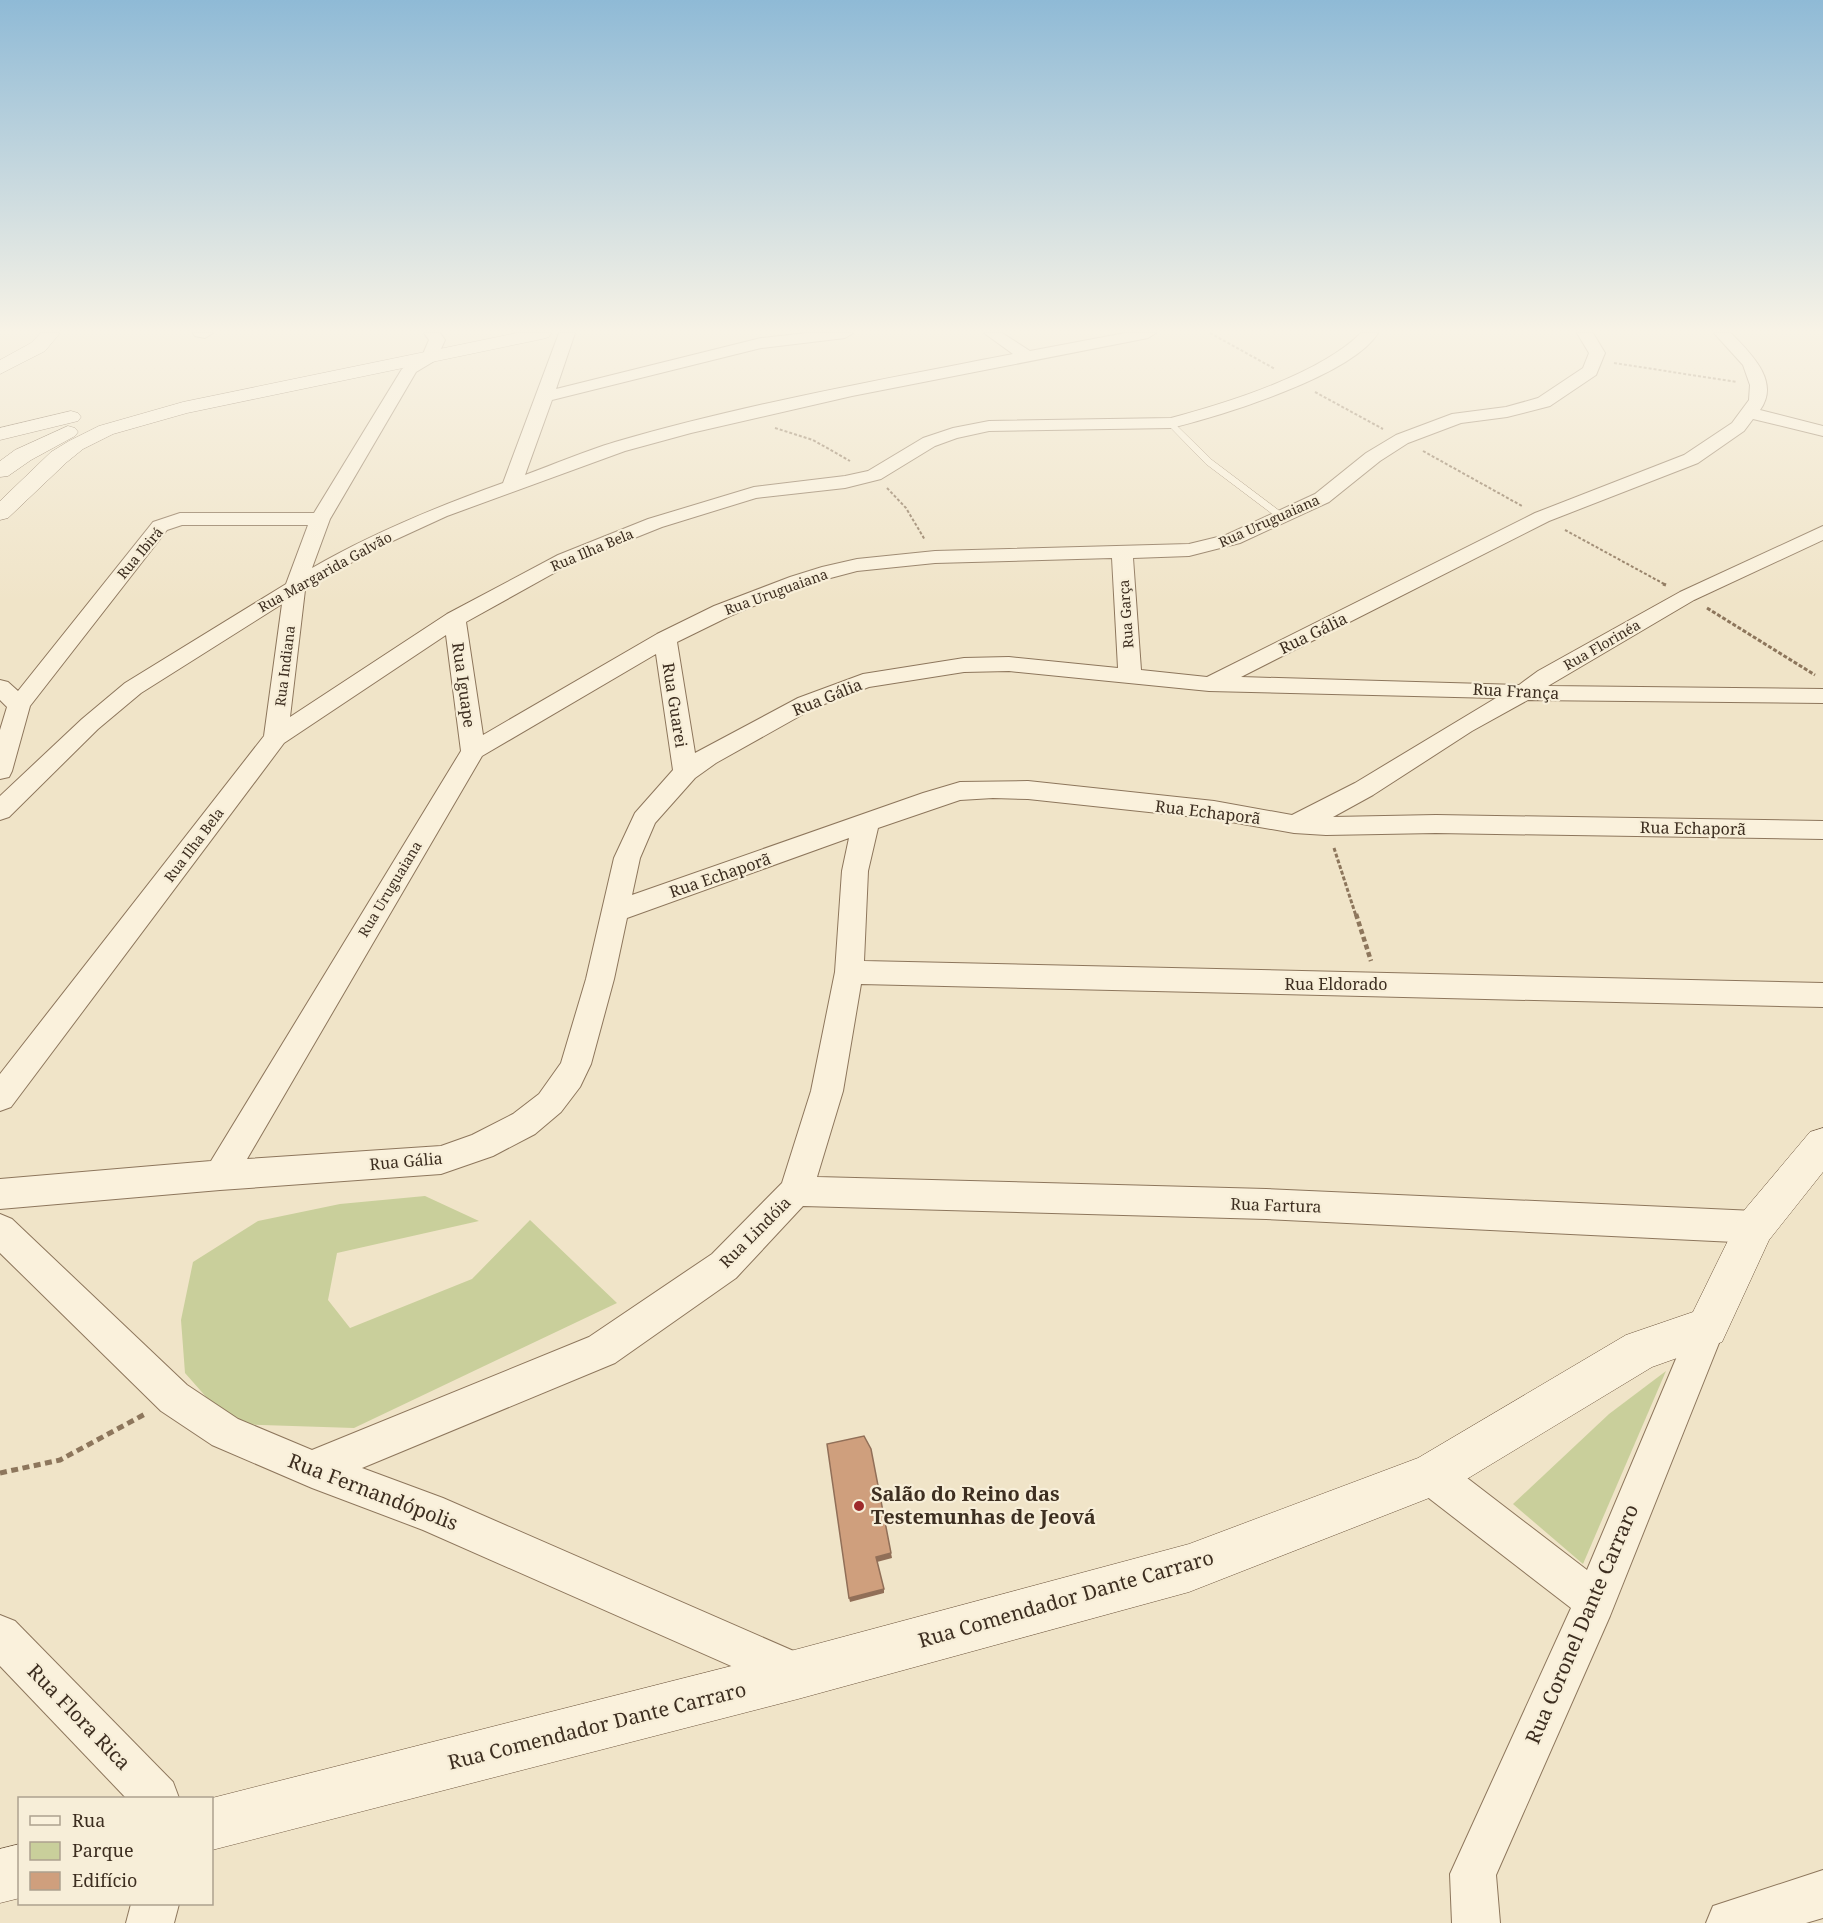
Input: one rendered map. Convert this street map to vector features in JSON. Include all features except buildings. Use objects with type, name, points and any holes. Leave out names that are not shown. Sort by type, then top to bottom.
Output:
[{"type":"main road","points":[[0,434],[48,423]]},
{"type":"main road","points":[[0,471],[23,455],[89,423]]},
{"type":"main road","points":[[0,513],[38,475],[76,444],[128,423]]},
{"type":"main road","points":[[1707,1328],[1755,1227],[1823,1144]]},
{"type":"main road","name":"Rua Comendador Dante Carraro","points":[[213,1824],[798,1674],[1189,1568],[1431,1475],[1641,1350],[1707,1328]]},
{"type":"main road","points":[[0,1876],[18,1872]]},
{"type":"street","name":"Rua Indiana","points":[[276,736],[295,586],[320,519],[378,423]]},
{"type":"street","points":[[511,486],[535,423]]},
{"type":"street","name":"Rua Margarida Galvão","points":[[0,811],[90,724],[133,688],[295,586],[377,541],[440,512],[619,447],[711,423]]},
{"type":"street","name":"Rua Ilha Bela","points":[[0,1098],[276,736],[455,619],[547,568],[656,523],[754,493],[845,482],[874,475],[928,442],[974,428],[1171,423]]},
{"type":"street","name":"Rua Uruguaiana","points":[[220,1175],[473,751],[665,639],[722,611],[797,581],[857,565],[935,556],[1122,553],[1189,550],[1214,546],[1322,498],[1373,457],[1402,439],[1445,423]]},
{"type":"street","name":"Rua Gália","points":[[0,1194],[220,1175],[441,1160],[482,1146],[524,1124],[550,1103],[569,1078],[576,1064],[600,979],[627,858],[644,819],[686,772],[716,752],[806,704],[863,681],[964,665],[1010,664],[1209,684],[1542,517],[1691,459],[1742,423]]},
{"type":"street","points":[[1790,423],[1823,431]]},
{"type":"street","name":"Rua Ibirá","points":[[19,705],[160,526],[180,519],[320,519]]},
{"type":"street","name":"Rua Florinéa","points":[[1294,824],[1333,807],[1482,716],[1527,692],[1546,676],[1687,596],[1823,532]]},
{"type":"street","name":"Rua Garça","points":[[1122,553],[1130,675]]},
{"type":"street","name":"Rua Iguape","points":[[455,619],[473,751]]},
{"type":"street","name":"Rua Guarei","points":[[665,639],[686,772]]},
{"type":"street","name":"Rua França","points":[[1209,684],[1823,696]]},
{"type":"street","points":[[0,687],[19,705],[0,771]]},
{"type":"street","name":"Rua Echaporã","points":[[615,912],[866,822],[960,791],[1028,790],[1214,810],[1294,824],[1326,826],[1436,824],[1823,830]]},
{"type":"street","name":"Rua Lindóia","points":[[312,1469],[602,1350],[724,1266],[796,1191],[827,1090],[849,972],[855,870],[866,822]]},
{"type":"street","name":"Rua Eldorado","points":[[849,972],[1248,984],[1379,984],[1823,995]]},
{"type":"street","name":"Rua Fartura","points":[[796,1191],[1266,1204],[1755,1227]]},
{"type":"street","name":"Rua Fernandópolis","points":[[0,1230],[174,1398],[225,1432],[312,1469],[429,1512],[798,1674]]},
{"type":"street","name":"Rua Coronel Dante Carraro","points":[[1476,1923],[1473,1874],[1595,1601],[1707,1328]]},
{"type":"street","points":[[1431,1475],[1595,1601]]},
{"type":"street","name":"Rua Flora Rica","points":[[0,1636],[156,1797]]},
{"type":"street","points":[[1730,1923],[1823,1894]]},
{"type":"street","points":[[150,1923],[155,1905]]},
{"type":"lane","points":[[1171,423],[1215,468],[1282,517]]},
{"type":"path","points":[[758,423],[813,440],[874,475],[906,508],[935,556]]},
{"type":"path","points":[[1326,826],[1379,984]]},
{"type":"path","points":[[0,1473],[60,1460],[174,1398]]},
{"type":"green space","points":[[425,1196],[479,1221],[337,1253],[328,1300],[350,1328],[472,1279],[530,1220],[617,1303],[354,1428],[230,1424],[185,1373],[181,1320],[193,1262],[258,1221],[340,1204]]},
{"type":"green space","points":[[1666,1371],[1583,1564],[1513,1504],[1609,1414]]},
{"type":"place","name":"Salão do Reino das Testemunhas de Jeová","points":[[859,1506]]}]
